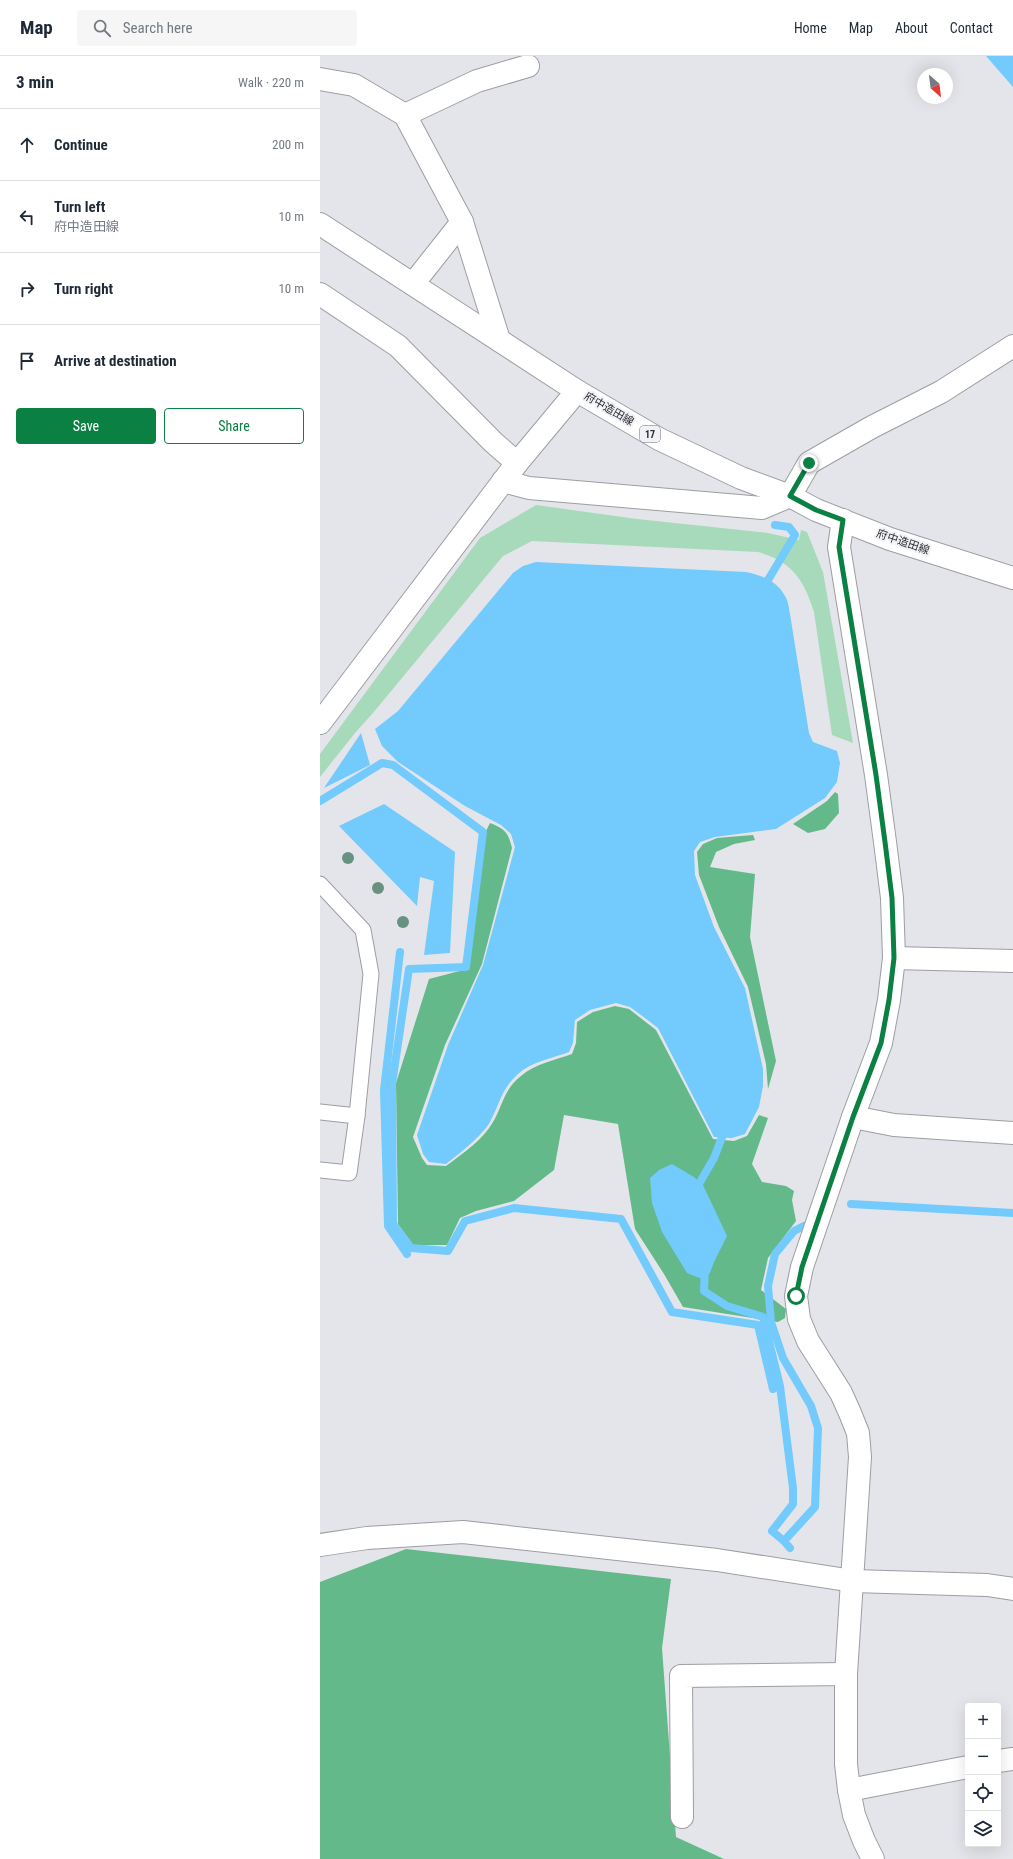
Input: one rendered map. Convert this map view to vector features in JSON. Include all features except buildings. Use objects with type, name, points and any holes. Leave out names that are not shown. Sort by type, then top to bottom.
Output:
[{"type":"street","points":[[405,115],[476,81],[528,66]]},
{"type":"street","points":[[320,79],[354,85],[405,115],[462,222],[499,340]]},
{"type":"street","points":[[413,284],[462,222]]},
{"type":"street","name":"府中造田線","points":[[320,224],[577,391],[659,439],[741,478],[790,496],[816,510],[890,539],[1013,578]]},
{"type":"street","points":[[320,294],[398,346],[493,442],[518,463]]},
{"type":"street","points":[[504,481],[529,488],[762,508],[790,496],[809,463],[872,427],[941,392],[1013,346]]},
{"type":"street","points":[[320,723],[504,481],[577,391]]},
{"type":"street","points":[[843,520],[839,547],[876,775],[885,842],[892,898],[894,958],[889,1000],[881,1043],[853,1117],[802,1267],[796,1296],[799,1319],[808,1341],[841,1393],[858,1433],[860,1457],[846,1674],[846,1764],[854,1815],[873,1859]]},
{"type":"street","points":[[894,958],[1013,961]]},
{"type":"street","points":[[853,1117],[894,1125],[1013,1134]]},
{"type":"street","points":[[320,1545],[367,1538],[464,1532],[717,1560],[853,1581],[987,1585],[1013,1589]]},
{"type":"street","points":[[682,1817],[681,1676],[846,1674]]},
{"type":"street","points":[[1001,1761],[1013,1759]]},
{"type":"street","points":[[849,1790],[965,1768]]},
{"type":"lane","points":[[320,884],[363,930],[371,974],[357,1116],[349,1173],[320,1170]]},
{"type":"lane","points":[[320,1112],[357,1116]]},
{"type":"green space","points":[[536,505],[637,519],[768,533],[799,540],[801,530],[807,532],[823,572],[853,743],[832,735],[814,612],[801,581],[795,573],[780,561],[758,552],[532,541],[503,556],[320,777],[320,754],[480,538]]},
{"type":"green space","points":[[835,792],[838,794],[839,813],[825,829],[808,833],[793,824],[827,801]]},
{"type":"green space","points":[[490,823],[499,827],[505,832],[509,838],[512,848],[482,964],[445,1045],[413,1137],[422,1158],[427,1165],[446,1166],[472,1146],[489,1129],[507,1092],[515,1081],[532,1068],[572,1054],[576,1043],[577,1022],[593,1012],[615,1006],[629,1009],[656,1030],[713,1139],[734,1141],[747,1136],[759,1115],[768,1118],[752,1164],[762,1182],[786,1186],[794,1191],[792,1200],[796,1221],[768,1258],[761,1290],[786,1309],[785,1318],[778,1322],[683,1307],[635,1229],[618,1124],[564,1115],[554,1170],[514,1201],[476,1211],[460,1218],[447,1245],[413,1245],[398,1224],[396,1083],[429,979],[467,969],[486,831]]},
{"type":"green space","points":[[753,835],[755,840],[734,844],[716,852],[710,867],[755,874],[750,937],[776,1061],[768,1089],[766,1064],[748,987],[719,927],[699,875],[697,852],[703,844],[717,838]]},
{"type":"green space","points":[[406,1549],[671,1579],[662,1648],[676,1837],[724,1859],[320,1859],[320,1582]]},
{"type":"water","points":[[986,56],[1013,56],[1013,87]]},
{"type":"water","points":[[536,562],[746,572],[763,577],[778,586],[788,604],[809,733],[813,742],[837,751],[840,763],[837,782],[825,798],[776,829],[715,837],[700,842],[694,851],[695,875],[714,927],[745,988],[763,1069],[763,1086],[759,1107],[745,1134],[732,1138],[714,1137],[658,1028],[630,1007],[616,1003],[590,1010],[575,1020],[573,1043],[569,1052],[536,1063],[523,1070],[512,1080],[501,1097],[490,1122],[476,1139],[446,1164],[429,1162],[423,1154],[417,1135],[448,1045],[483,965],[515,847],[511,834],[501,825],[465,806],[398,762],[382,746],[375,729],[398,711],[513,573],[523,566]]},
{"type":"water","points":[[361,733],[370,765],[324,788]]},
{"type":"water","points":[[384,804],[455,852],[450,953],[424,955],[434,881],[420,877],[417,906],[339,826]]},
{"type":"water","points":[[672,1164],[694,1177],[703,1185],[727,1236],[710,1273],[702,1279],[687,1273],[662,1232],[652,1203],[650,1178],[659,1170]]},
{"type":"waterway","points":[[765,585],[795,535],[789,527],[775,525]]},
{"type":"waterway","points":[[320,801],[382,763],[393,765],[483,832],[466,967],[409,969],[392,1084],[393,1224],[411,1248],[448,1251],[465,1221],[514,1208],[621,1219],[672,1312],[758,1325],[773,1389]]},
{"type":"waterway","points":[[400,952],[384,1090],[388,1226],[407,1254]]},
{"type":"waterway","points":[[696,1189],[714,1158],[726,1127]]},
{"type":"waterway","points":[[851,1204],[1013,1213]]},
{"type":"waterway","points":[[790,1548],[784,1541],[815,1507],[818,1428],[811,1406],[783,1358],[771,1322],[768,1286],[775,1254],[794,1231],[804,1226]]},
{"type":"waterway","points":[[705,1267],[704,1291],[727,1306],[763,1317],[780,1386],[793,1488],[793,1504],[772,1531],[784,1541]]},
{"type":"route","points":[[796,1296],[802,1267],[853,1117],[881,1043],[889,1000],[894,958],[892,898],[885,842],[876,775],[839,547],[843,520],[816,510],[790,496],[809,463]]}]
